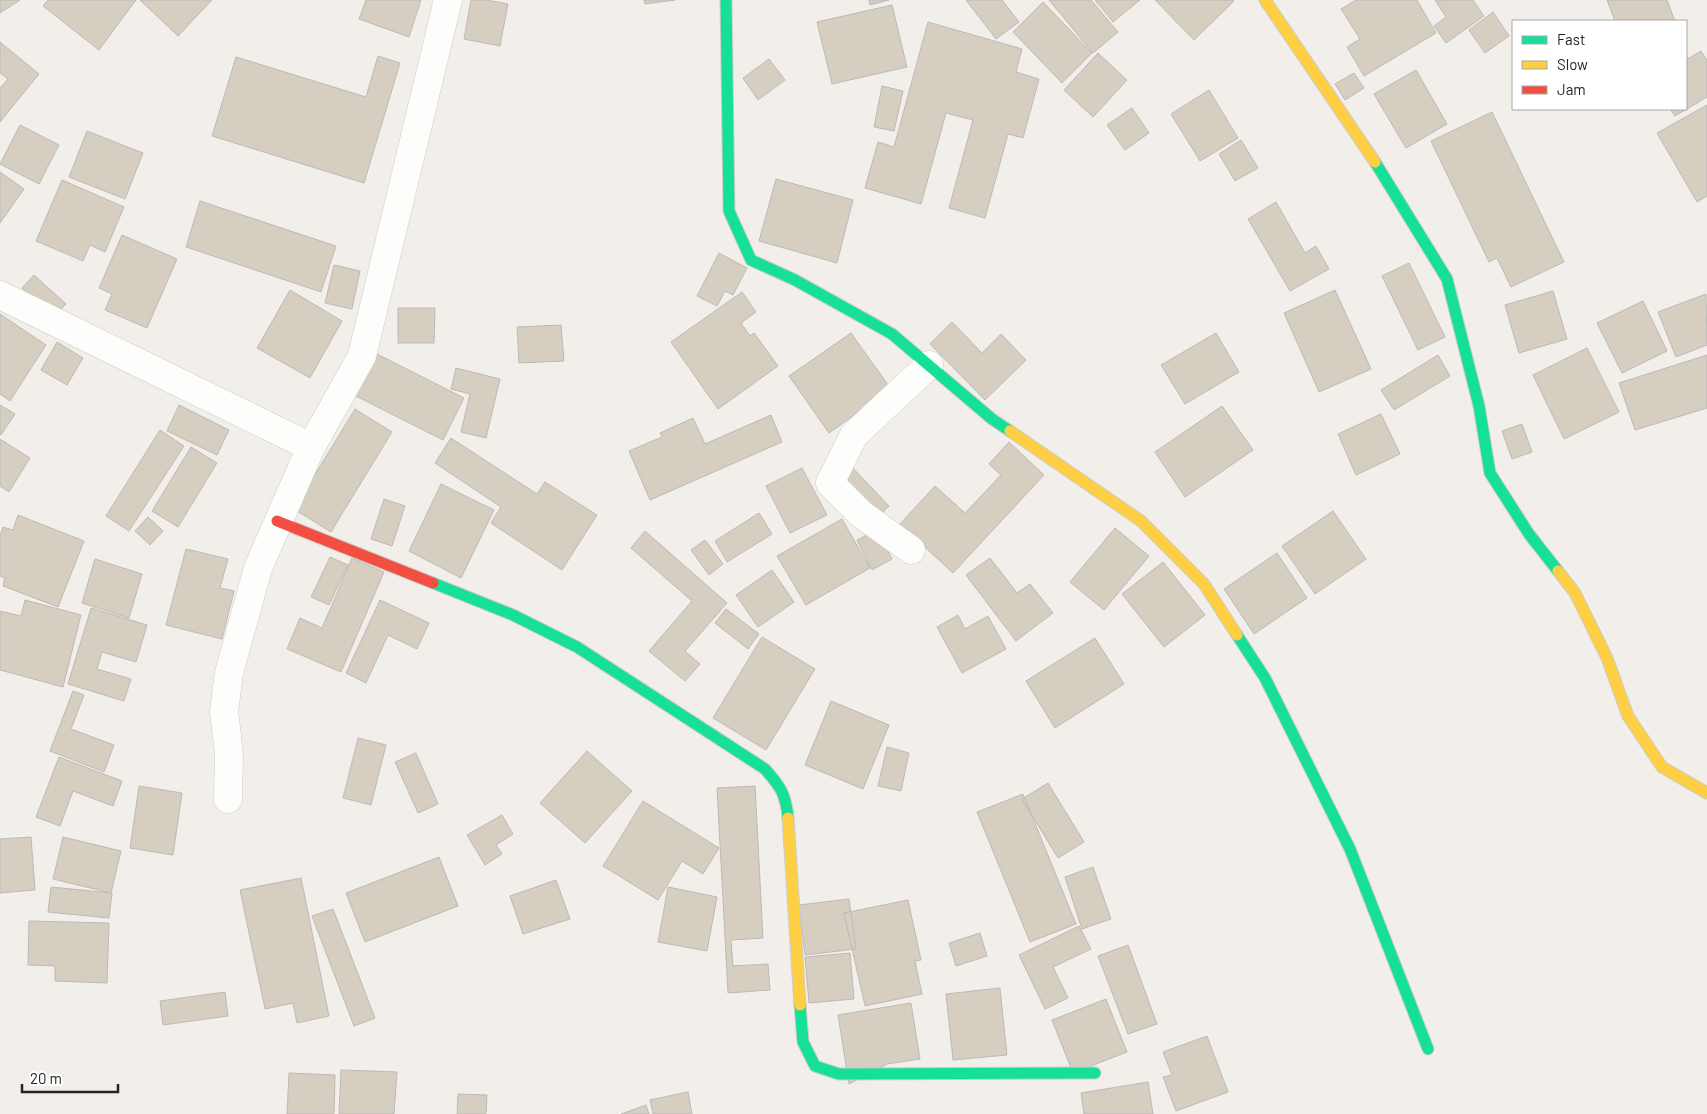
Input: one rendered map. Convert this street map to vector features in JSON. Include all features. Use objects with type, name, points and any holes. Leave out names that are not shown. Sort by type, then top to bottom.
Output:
[{"type":"street","points":[[228,799],[229,754],[224,711],[229,673],[258,568],[277,521],[311,446],[362,356],[448,0]]},
{"type":"street","points":[[726,0],[730,211],[751,260],[795,280],[892,334],[992,419],[1141,521],[1204,584],[1265,678],[1350,849],[1428,1049]]},
{"type":"street","points":[[1265,0],[1366,147],[1447,280],[1479,406],[1490,473],[1530,534],[1575,593],[1607,658],[1628,716],[1662,767],[1707,792]]},
{"type":"street","points":[[0,295],[311,446]]},
{"type":"street","points":[[911,550],[861,514],[830,482],[854,435],[928,365]]},
{"type":"street","points":[[277,521],[513,614],[577,647],[765,769],[782,788],[787,807],[803,1042],[815,1066],[839,1074],[1094,1073]]},
{"type":"building","points":[[0,0],[20,0],[0,13]]},
{"type":"building","points":[[48,0],[136,0],[99,50],[43,6]]},
{"type":"building","points":[[140,0],[212,0],[178,36]]},
{"type":"building","points":[[366,0],[421,0],[409,37],[359,19]]},
{"type":"building","points":[[471,0],[487,0],[508,4],[500,46],[464,39]]},
{"type":"building","points":[[644,0],[675,0],[645,4]]},
{"type":"building","points":[[869,0],[889,0],[870,5]]},
{"type":"building","points":[[966,0],[1002,0],[1019,22],[996,39]]},
{"type":"building","points":[[1049,0],[1091,0],[1118,32],[1093,53]]},
{"type":"building","points":[[1095,0],[1140,0],[1113,22]]},
{"type":"building","points":[[1155,0],[1233,0],[1234,1],[1194,40]]},
{"type":"building","points":[[1356,0],[1417,0],[1436,33],[1364,76],[1347,47],[1360,39],[1341,9]]},
{"type":"building","points":[[1435,0],[1473,0],[1484,16],[1446,43],[1434,26],[1446,17]]},
{"type":"building","points":[[1607,0],[1667,0],[1675,20],[1615,20]]},
{"type":"building","points":[[1043,2],[1092,53],[1062,83],[1013,32]]},
{"type":"building","points":[[892,5],[907,67],[832,84],[817,22]]},
{"type":"building","points":[[1493,12],[1509,36],[1485,53],[1469,30]]},
{"type":"building","points":[[928,22],[1022,49],[1016,72],[1039,79],[1023,138],[1008,134],[985,218],[949,208],[973,120],[946,113],[921,204],[865,188],[878,142],[894,147]]},
{"type":"building","points":[[0,42],[39,74],[0,122],[0,88],[8,79],[0,73]]},
{"type":"building","points":[[1701,51],[1707,60],[1707,97],[1687,109],[1687,59]]},
{"type":"building","points":[[1098,53],[1127,80],[1093,117],[1064,90]]},
{"type":"building","points":[[378,56],[400,63],[364,183],[212,136],[236,57],[366,97]]},
{"type":"building","points":[[769,59],[785,80],[758,100],[743,78]]},
{"type":"building","points":[[1416,70],[1447,124],[1406,148],[1374,94]]},
{"type":"building","points":[[1354,73],[1364,88],[1345,100],[1335,84]]},
{"type":"building","points":[[882,86],[903,91],[894,131],[874,127]]},
{"type":"building","points":[[1209,90],[1238,138],[1200,161],[1171,114]]},
{"type":"building","points":[[1707,105],[1707,196],[1697,202],[1657,133]]},
{"type":"building","points":[[1132,108],[1149,133],[1125,150],[1107,125]]},
{"type":"building","points":[[1671,110],[1685,110],[1675,116]]},
{"type":"building","points":[[1492,112],[1564,262],[1511,287],[1497,258],[1489,262],[1431,141]]},
{"type":"building","points":[[20,125],[59,145],[39,184],[0,164]]},
{"type":"building","points":[[87,131],[143,153],[125,199],[69,177]]},
{"type":"building","points":[[1241,140],[1258,168],[1235,181],[1219,154]]},
{"type":"building","points":[[0,172],[24,189],[0,223]]},
{"type":"building","points":[[776,179],[853,200],[837,263],[759,241]]},
{"type":"building","points":[[62,180],[124,207],[105,252],[90,245],[83,261],[36,241]]},
{"type":"building","points":[[200,201],[336,246],[321,292],[186,247]]},
{"type":"building","points":[[1276,202],[1305,253],[1316,246],[1329,269],[1290,291],[1248,219]]},
{"type":"building","points":[[122,235],[177,259],[147,328],[105,310],[112,294],[99,288]]},
{"type":"building","points":[[719,253],[747,268],[733,295],[725,291],[717,306],[697,296]]},
{"type":"building","points":[[1409,263],[1445,337],[1418,350],[1382,276]]},
{"type":"building","points":[[334,265],[360,271],[352,309],[325,303]]},
{"type":"building","points":[[34,275],[66,304],[54,316],[22,288]]},
{"type":"building","points":[[290,290],[342,321],[310,378],[257,348]]},
{"type":"building","points":[[1335,290],[1371,369],[1319,392],[1284,313]]},
{"type":"building","points":[[1553,291],[1567,339],[1519,353],[1505,305]]},
{"type":"building","points":[[742,292],[756,312],[741,323],[750,336],[754,333],[778,366],[718,409],[671,342]]},
{"type":"building","points":[[1706,294],[1707,345],[1676,357],[1658,312]]},
{"type":"building","points":[[1643,301],[1667,351],[1622,373],[1597,323]]},
{"type":"building","points":[[398,308],[435,308],[434,343],[398,343]]},
{"type":"building","points":[[0,314],[46,345],[10,401],[0,394]]},
{"type":"building","points":[[952,322],[982,353],[1001,334],[1026,360],[985,400],[930,344]]},
{"type":"building","points":[[561,325],[564,361],[519,363],[517,327]]},
{"type":"building","points":[[851,333],[891,389],[829,433],[789,376]]},
{"type":"building","points":[[1216,333],[1239,372],[1185,404],[1161,365]]},
{"type":"building","points":[[57,342],[83,358],[67,385],[41,370]]},
{"type":"building","points":[[1587,348],[1619,412],[1564,439],[1533,375]]},
{"type":"building","points":[[371,351],[464,398],[443,440],[352,394]]},
{"type":"building","points":[[1438,355],[1450,376],[1394,410],[1381,390]]},
{"type":"building","points":[[1707,355],[1707,408],[1635,430],[1619,383]]},
{"type":"building","points":[[456,368],[500,379],[486,438],[461,432],[470,394],[451,389]]},
{"type":"building","points":[[0,405],[15,414],[1,435],[0,434]]},
{"type":"building","points":[[179,405],[229,430],[217,455],[167,431]]},
{"type":"building","points":[[1222,406],[1253,450],[1185,497],[1155,452]]},
{"type":"building","points":[[355,409],[392,432],[331,532],[294,509]]},
{"type":"building","points":[[1381,414],[1400,454],[1356,475],[1338,434]]},
{"type":"building","points":[[771,415],[782,442],[650,500],[629,451],[662,437],[660,433],[693,418],[705,444]]},
{"type":"building","points":[[1522,424],[1532,452],[1512,459],[1502,431]]},
{"type":"building","points":[[160,430],[184,446],[129,531],[106,516]]},
{"type":"building","points":[[451,438],[537,494],[545,482],[597,515],[562,570],[491,523],[501,507],[435,463]]},
{"type":"building","points":[[0,439],[30,458],[9,492],[0,486]]},
{"type":"building","points":[[1009,442],[1044,475],[953,573],[900,524],[935,486],[965,513],[1001,475],[989,464]]},
{"type":"building","points":[[191,447],[217,463],[178,527],[152,511]]},
{"type":"building","points":[[850,465],[889,506],[877,518],[838,476]]},
{"type":"building","points":[[802,468],[827,515],[790,533],[766,486]]},
{"type":"building","points":[[441,484],[494,510],[461,578],[409,551]]},
{"type":"building","points":[[384,499],[405,506],[392,546],[371,539]]},
{"type":"building","points":[[1333,511],[1366,559],[1315,594],[1282,546]]},
{"type":"building","points":[[759,513],[772,534],[727,562],[715,541]]},
{"type":"building","points":[[18,515],[84,541],[58,607],[3,586],[5,578],[0,576],[0,536],[3,527],[13,530]]},
{"type":"building","points":[[148,517],[163,531],[150,545],[135,531]]},
{"type":"building","points":[[842,519],[870,568],[806,605],[777,556]]},
{"type":"building","points":[[1115,528],[1149,556],[1104,610],[1070,582]]},
{"type":"building","points":[[877,530],[892,559],[872,570],[857,540]]},
{"type":"building","points":[[645,531],[727,603],[685,651],[700,664],[685,681],[649,651],[692,601],[631,548]]},
{"type":"building","points":[[705,540],[723,564],[709,575],[691,550]]},
{"type":"building","points":[[186,549],[228,559],[220,588],[234,591],[222,639],[166,625]]},
{"type":"building","points":[[1277,553],[1307,598],[1254,634],[1224,589]]},
{"type":"building","points":[[330,557],[348,565],[329,605],[311,597]]},
{"type":"building","points":[[352,558],[384,572],[341,672],[287,649],[300,618],[322,628]]},
{"type":"building","points":[[990,558],[1017,593],[1030,584],[1053,613],[1016,641],[966,575]]},
{"type":"building","points":[[95,559],[142,574],[129,618],[82,603]]},
{"type":"building","points":[[1163,562],[1205,615],[1164,647],[1122,594]]},
{"type":"building","points":[[772,570],[794,602],[758,627],[736,595]]},
{"type":"building","points":[[25,600],[81,615],[63,687],[0,670],[0,611],[21,616]]},
{"type":"building","points":[[380,600],[429,623],[417,649],[388,635],[366,683],[346,673]]},
{"type":"building","points":[[91,608],[147,625],[136,662],[102,652],[97,669],[131,679],[124,701],[68,684]]},
{"type":"building","points":[[726,609],[759,634],[748,649],[715,623]]},
{"type":"building","points":[[958,615],[965,629],[988,616],[1006,649],[962,673],[937,627]]},
{"type":"building","points":[[762,637],[815,669],[766,750],[713,718]]},
{"type":"building","points":[[1095,638],[1124,684],[1055,728],[1026,681]]},
{"type":"building","points":[[73,691],[84,695],[71,729],[114,745],[104,772],[50,751]]},
{"type":"building","points":[[831,701],[889,725],[863,789],[805,765]]},
{"type":"building","points":[[358,738],[386,745],[371,805],[343,798]]},
{"type":"building","points":[[887,747],[909,753],[901,791],[878,786]]},
{"type":"building","points":[[587,751],[632,791],[585,843],[540,803]]},
{"type":"building","points":[[416,753],[438,804],[418,813],[395,762]]},
{"type":"building","points":[[59,757],[122,781],[113,806],[73,791],[60,826],[36,817]]},
{"type":"building","points":[[1048,783],[1084,842],[1058,858],[1022,799]]},
{"type":"building","points":[[139,786],[182,793],[173,855],[130,848]]},
{"type":"building","points":[[755,786],[763,938],[731,940],[733,966],[768,964],[770,990],[728,993],[717,788]]},
{"type":"building","points":[[1023,794],[1076,924],[1030,942],[977,812]]},
{"type":"building","points":[[643,801],[719,848],[703,874],[682,861],[658,900],[603,866]]},
{"type":"building","points":[[502,815],[513,834],[496,845],[502,854],[485,865],[467,835]]},
{"type":"building","points":[[31,837],[35,890],[0,893],[0,839]]},
{"type":"building","points":[[63,837],[121,851],[111,893],[53,879]]},
{"type":"building","points":[[439,857],[458,906],[365,942],[346,893]]},
{"type":"building","points":[[1093,867],[1111,919],[1082,929],[1065,877]]},
{"type":"building","points":[[301,878],[329,1016],[297,1023],[293,1003],[265,1009],[240,890]]},
{"type":"building","points":[[556,880],[570,919],[523,934],[510,896]]},
{"type":"building","points":[[51,887],[112,893],[109,918],[48,912]]},
{"type":"building","points":[[668,887],[717,897],[707,951],[658,942]]},
{"type":"building","points":[[849,899],[856,949],[805,955],[799,905]]},
{"type":"building","points":[[908,900],[921,960],[915,961],[922,994],[865,1006],[844,913]]},
{"type":"building","points":[[333,909],[375,1018],[354,1026],[312,916]]},
{"type":"building","points":[[29,921],[109,923],[107,983],[55,981],[55,966],[28,965]]},
{"type":"building","points":[[1079,926],[1091,949],[1053,967],[1068,998],[1045,1009],[1019,955]]},
{"type":"building","points":[[980,933],[987,956],[956,966],[949,943]]},
{"type":"building","points":[[1128,945],[1157,1024],[1128,1034],[1098,956]]},
{"type":"building","points":[[850,953],[854,999],[809,1003],[805,957]]},
{"type":"building","points":[[1000,988],[1007,1055],[953,1060],[946,994]]},
{"type":"building","points":[[225,992],[228,1016],[163,1025],[160,1001]]},
{"type":"building","points":[[1106,999],[1127,1052],[1073,1073],[1052,1020]]},
{"type":"building","points":[[911,1003],[920,1059],[887,1064],[849,1084],[838,1015]]},
{"type":"building","points":[[1207,1036],[1228,1092],[1176,1111],[1163,1077],[1172,1075],[1163,1052]]},
{"type":"building","points":[[341,1070],[397,1072],[394,1114],[339,1114]]},
{"type":"building","points":[[289,1073],[335,1075],[334,1114],[287,1114]]},
{"type":"building","points":[[1148,1082],[1153,1114],[1084,1114],[1081,1093]]},
{"type":"building","points":[[688,1092],[692,1114],[653,1114],[650,1100]]},
{"type":"building","points":[[458,1094],[487,1095],[486,1114],[457,1114]]},
{"type":"building","points":[[646,1105],[649,1114],[621,1114]]},
{"type":"traffic: fast","points":[[726,0],[729,211],[751,260],[795,280],[892,334],[992,419],[1010,431]]},
{"type":"traffic: fast","points":[[1375,162],[1447,279],[1479,406],[1490,473],[1529,534],[1558,571]]},
{"type":"traffic: fast","points":[[433,583],[513,615],[577,647],[765,769],[775,780],[781,791],[786,803],[788,818]]},
{"type":"traffic: fast","points":[[1237,635],[1265,678],[1350,849],[1428,1049]]},
{"type":"traffic: fast","points":[[800,1005],[803,1042],[815,1066],[839,1074],[1095,1073]]},
{"type":"traffic: slow","points":[[1265,0],[1375,162]]},
{"type":"traffic: slow","points":[[1010,431],[1141,521],[1204,584],[1237,635]]},
{"type":"traffic: slow","points":[[1558,571],[1575,593],[1607,658],[1628,716],[1662,767],[1707,793]]},
{"type":"traffic: slow","points":[[788,818],[800,1005]]},
{"type":"traffic: jam","points":[[277,521],[433,583]]}]
